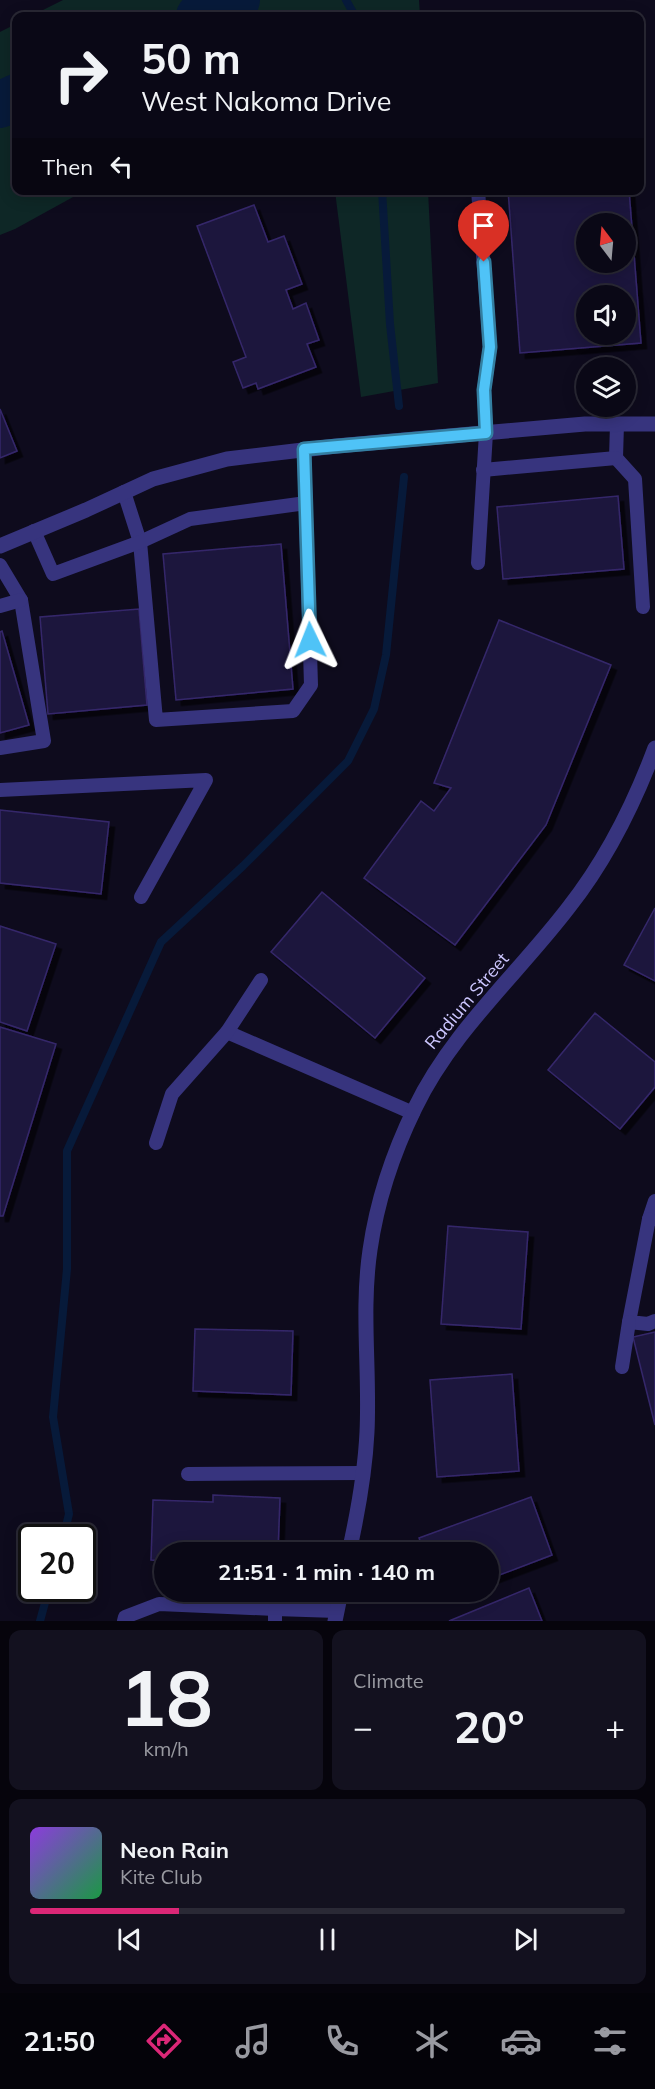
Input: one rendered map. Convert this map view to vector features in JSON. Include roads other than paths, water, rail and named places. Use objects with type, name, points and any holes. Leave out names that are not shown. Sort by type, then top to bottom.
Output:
[{"type":"street","points":[[0,546],[153,479],[227,459],[304,449],[585,424],[655,424]]},
{"type":"street","name":"Radium Street","points":[[351,1542],[360,1498],[367,1431],[365,1300],[370,1250],[383,1192],[395,1153],[413,1113],[440,1064],[469,1024],[525,962],[570,906],[610,845],[642,781],[655,748]]},
{"type":"lane","points":[[478,195],[490,347],[484,390],[486,433],[478,563]]},
{"type":"lane","points":[[617,424],[616,458],[635,479],[642,606]]},
{"type":"lane","points":[[124,492],[140,542],[156,720],[293,711],[311,685],[304,449]]},
{"type":"lane","points":[[483,470],[616,458]]},
{"type":"lane","points":[[34,531],[53,574],[140,542],[189,519],[306,503]]},
{"type":"lane","points":[[0,565],[21,600],[44,741],[0,748]]},
{"type":"lane","points":[[0,606],[21,600]]},
{"type":"lane","points":[[0,790],[206,780],[141,897]]},
{"type":"lane","points":[[156,1143],[172,1094],[227,1032],[261,980]]},
{"type":"lane","points":[[227,1032],[413,1113]]},
{"type":"lane","points":[[622,1367],[629,1322],[655,1201]]},
{"type":"lane","points":[[629,1322],[648,1324],[655,1321]]},
{"type":"lane","points":[[188,1474],[363,1473]]},
{"type":"lane","points":[[124,1621],[125,1617],[159,1604],[275,1615],[336,1616]]},
{"type":"waterway","points":[[208,12],[237,0]]},
{"type":"waterway","points":[[346,0],[353,12]]},
{"type":"waterway","points":[[0,105],[12,99]]},
{"type":"waterway","points":[[382,195],[390,324],[399,406]]},
{"type":"waterway","points":[[66,1524],[69,1514],[53,1417],[67,1269],[67,1151],[161,942],[243,866],[348,761],[374,709],[386,655],[404,477]]},
{"type":"waterway","points":[[40,1621],[45,1602]]}]
